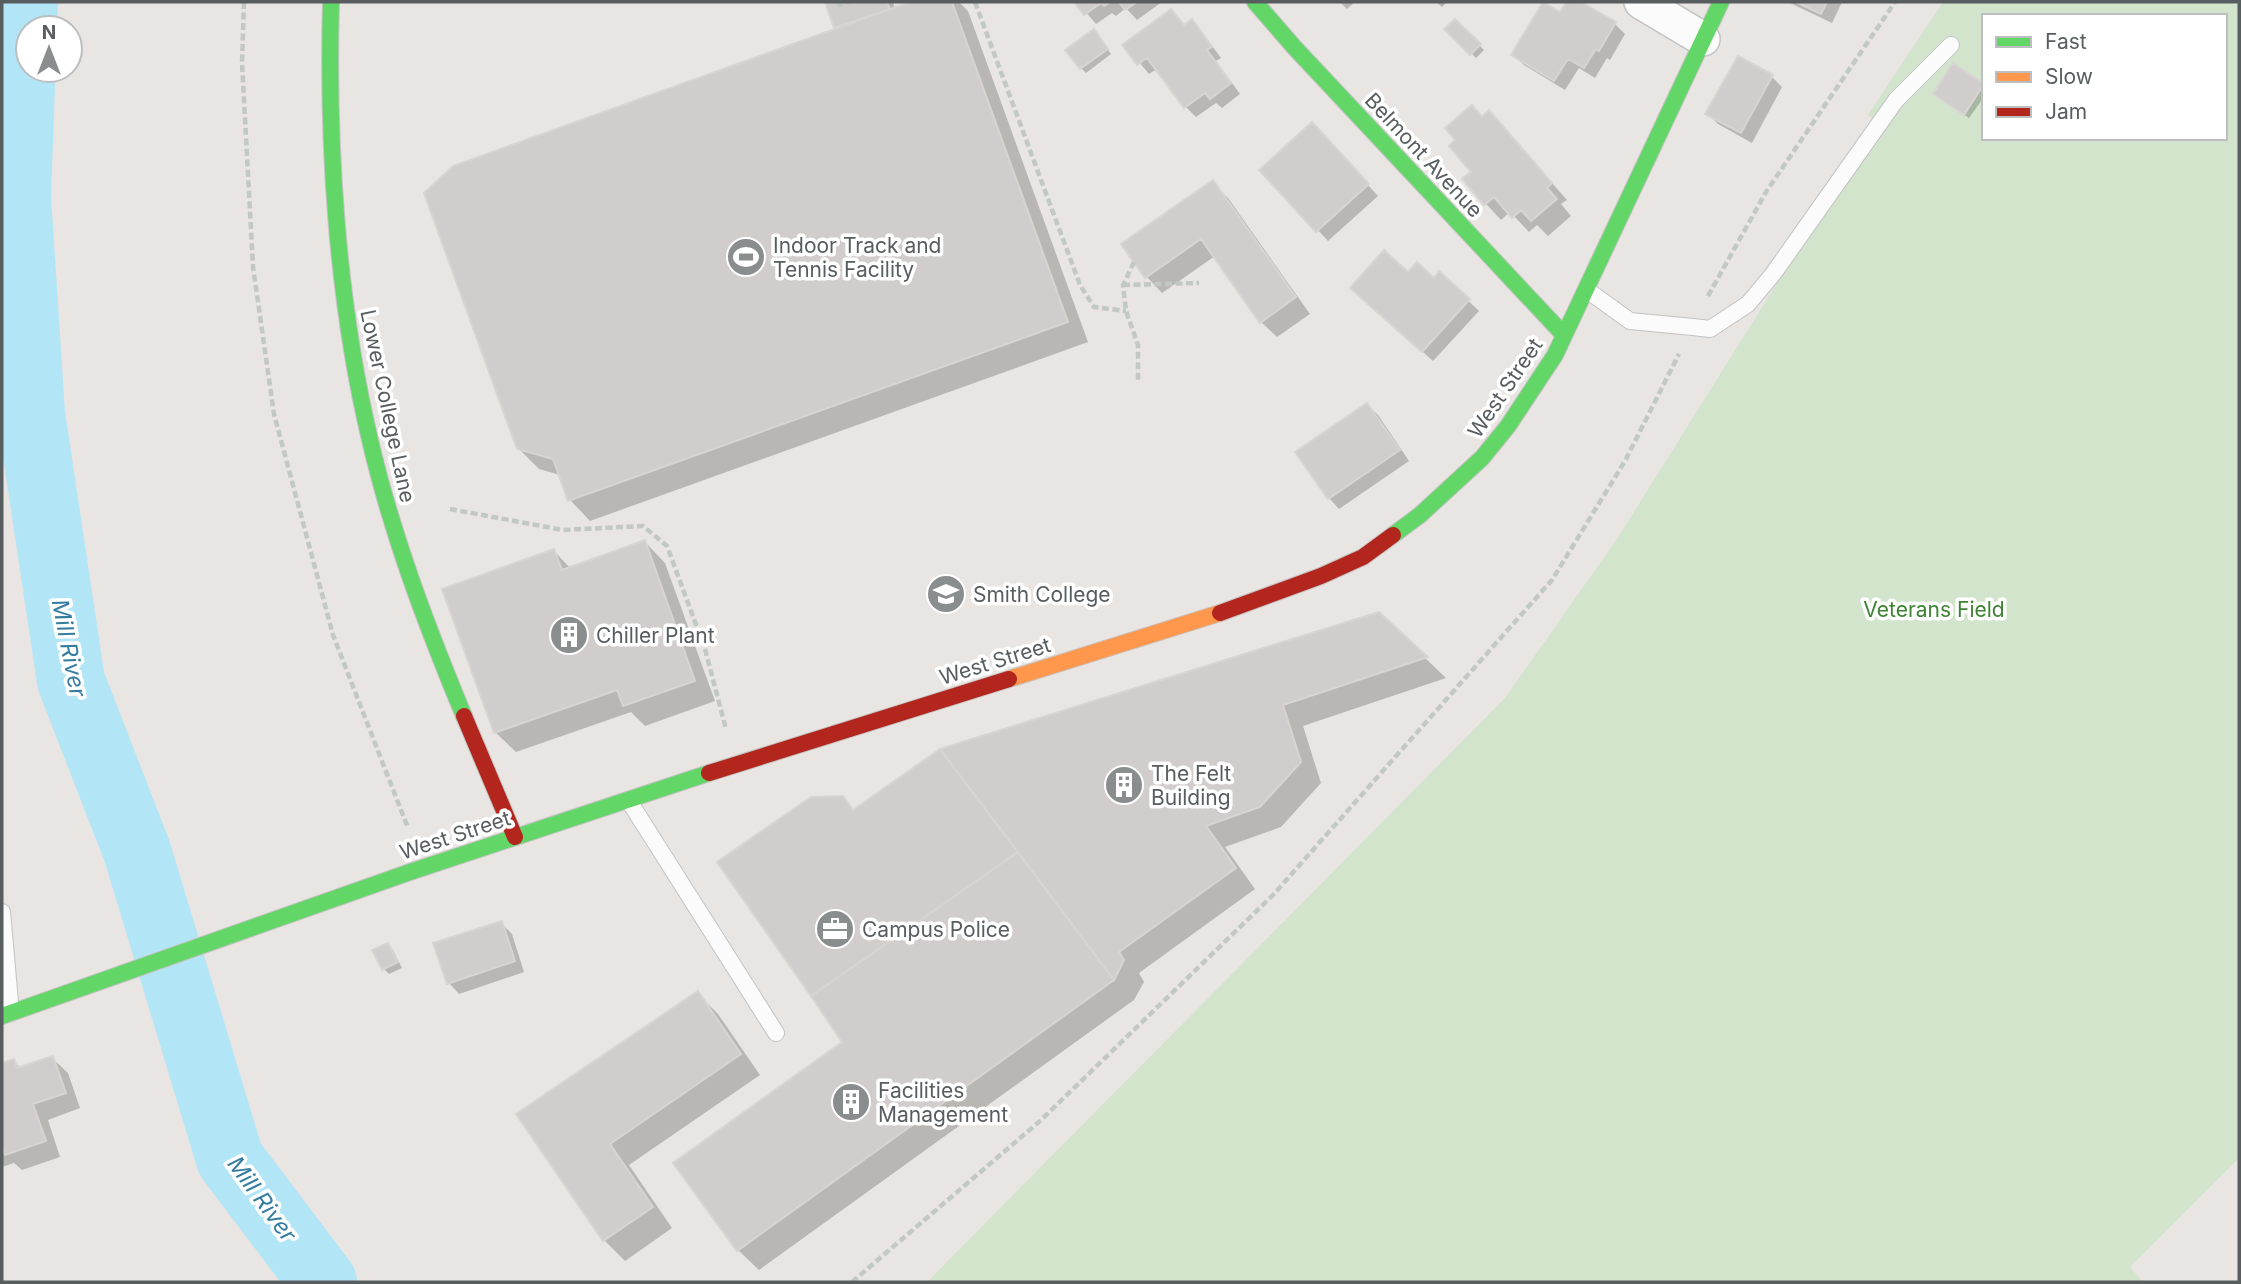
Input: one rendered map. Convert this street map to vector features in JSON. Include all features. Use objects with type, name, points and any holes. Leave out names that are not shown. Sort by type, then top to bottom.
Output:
[{"type":"main road","name":"Lower College Lane","points":[[331,2],[331,108],[344,297],[369,435],[379,479],[407,567],[515,838]]},
{"type":"main road","name":"Belmont Avenue","points":[[1255,2],[1564,335]]},
{"type":"main road","name":"West Street","points":[[6,1014],[332,900],[740,763],[1231,609],[1321,576],[1363,557],[1420,515],[1482,458],[1535,387],[1587,290],[1721,2]]},
{"type":"street","points":[[1641,2],[1703,39]]},
{"type":"lane","points":[[1587,290],[1630,321],[1693,327],[1710,328],[1748,304],[1773,274],[1896,100],[1951,45]]},
{"type":"lane","points":[[629,800],[776,1033]]},
{"type":"lane","points":[[2,912],[6,1014]]},
{"type":"path","points":[[244,2],[242,63],[253,267],[274,414],[333,635],[408,828]]},
{"type":"path","points":[[838,2],[839,5],[849,2]]},
{"type":"path","points":[[975,2],[1080,285],[1094,307],[1126,311]]},
{"type":"path","points":[[1710,294],[1766,192],[1895,2]]},
{"type":"path","points":[[1133,262],[1123,285],[1126,311],[1138,345],[1138,383]]},
{"type":"path","points":[[1123,285],[1199,283]]},
{"type":"path","points":[[852,1282],[1040,1121],[1273,895],[1484,658],[1552,580],[1625,461],[1681,350]]},
{"type":"path","points":[[450,509],[563,530],[643,526],[667,546],[705,649],[729,738]]},
{"type":"green space","name":"Veterans Field","points":[[1943,2],[2239,2],[2239,1158],[2130,1267],[2143,1282],[927,1282],[1505,698],[1617,539],[1878,122],[1868,115]]},
{"type":"building","points":[[825,2],[887,2],[890,9],[834,28]]},
{"type":"building","name":"Indoor Track and Tennis Facility","points":[[910,2],[952,2],[1068,322],[568,501],[553,459],[517,449],[424,193],[453,166]]},
{"type":"building","points":[[1074,2],[1110,2],[1104,6],[1101,3],[1084,15]]},
{"type":"building","points":[[1119,2],[1137,2],[1125,10]]},
{"type":"building","points":[[1543,2],[1560,12],[1566,2],[1581,2],[1616,22],[1599,51],[1596,49],[1584,68],[1568,59],[1554,81],[1511,55]]},
{"type":"building","points":[[1796,2],[1827,2],[1821,14]]},
{"type":"building","points":[[1171,9],[1184,25],[1192,19],[1212,47],[1207,50],[1231,83],[1210,99],[1205,93],[1184,108],[1147,58],[1137,65],[1122,45]]},
{"type":"building","points":[[1455,19],[1481,44],[1470,55],[1444,29]]},
{"type":"building","points":[[1094,29],[1108,49],[1080,69],[1065,50]]},
{"type":"building","points":[[1738,56],[1773,75],[1741,133],[1705,114]]},
{"type":"building","points":[[1953,63],[1982,83],[1982,87],[1964,115],[1933,94]]},
{"type":"building","points":[[1472,105],[1482,117],[1489,110],[1552,183],[1547,188],[1557,199],[1531,221],[1521,210],[1512,218],[1494,197],[1484,205],[1462,179],[1471,172],[1449,146],[1455,140],[1445,128]]},
{"type":"building","points":[[1312,122],[1369,184],[1316,232],[1259,170]]},
{"type":"building","points":[[1213,180],[1296,297],[1260,323],[1201,239],[1145,278],[1121,244]]},
{"type":"building","points":[[1384,250],[1408,272],[1417,262],[1434,278],[1439,271],[1470,299],[1422,352],[1350,288]]},
{"type":"building","points":[[1367,403],[1400,450],[1328,499],[1295,452]]},
{"type":"building","name":"Chiller Plant","points":[[645,540],[695,681],[623,706],[617,690],[494,733],[442,589],[554,549],[562,570]]},
{"type":"building","name":"The Felt Building","points":[[1379,612],[1428,657],[1283,705],[1301,762],[1260,807],[1206,826],[1236,868],[1119,952],[1124,960],[1114,980],[940,749]]},
{"type":"building","name":"Campus Police","points":[[940,749],[1018,852],[811,996],[717,862],[811,797],[843,796],[853,810]]},
{"type":"building","name":"Facilities Management","points":[[1018,852],[1114,980],[737,1251],[673,1163],[842,1042],[811,996]]},
{"type":"building","points":[[502,921],[515,961],[447,984],[433,943]]},
{"type":"building","points":[[388,943],[398,962],[382,970],[372,950]]},
{"type":"building","points":[[698,991],[741,1054],[610,1144],[653,1207],[603,1241],[516,1114]]},
{"type":"building","points":[[53,1056],[66,1093],[33,1104],[46,1141],[5,1155],[2,1148],[2,1063],[14,1059],[17,1068]]},
{"type":"waterway","name":"Mill River","points":[[24,2],[17,197],[31,414],[71,681],[137,851],[230,1159],[323,1282]]},
{"type":"traffic: fast","points":[[331,2],[331,111],[337,223],[349,333],[359,387],[379,475],[400,546],[464,716]]},
{"type":"traffic: fast","points":[[1255,2],[1564,335]]},
{"type":"traffic: fast","points":[[1393,535],[1420,515],[1482,458],[1508,426],[1555,355],[1721,2]]},
{"type":"traffic: fast","points":[[2,1016],[410,872],[709,773]]},
{"type":"traffic: slow","points":[[1009,679],[1220,613]]},
{"type":"traffic: jam","points":[[1220,613],[1321,576],[1363,557],[1393,535]]},
{"type":"traffic: jam","points":[[709,773],[1009,679]]},
{"type":"traffic: jam","points":[[464,716],[515,837]]},
{"type":"place","name":"Indoor Track and Tennis Facility","points":[[746,257]]},
{"type":"place","name":"Smith College","points":[[946,594]]},
{"type":"place","name":"Chiller Plant","points":[[569,635]]},
{"type":"place","name":"The Felt Building","points":[[1124,785]]},
{"type":"place","name":"Campus Police","points":[[835,929]]},
{"type":"place","name":"Facilities Management","points":[[851,1102]]}]
